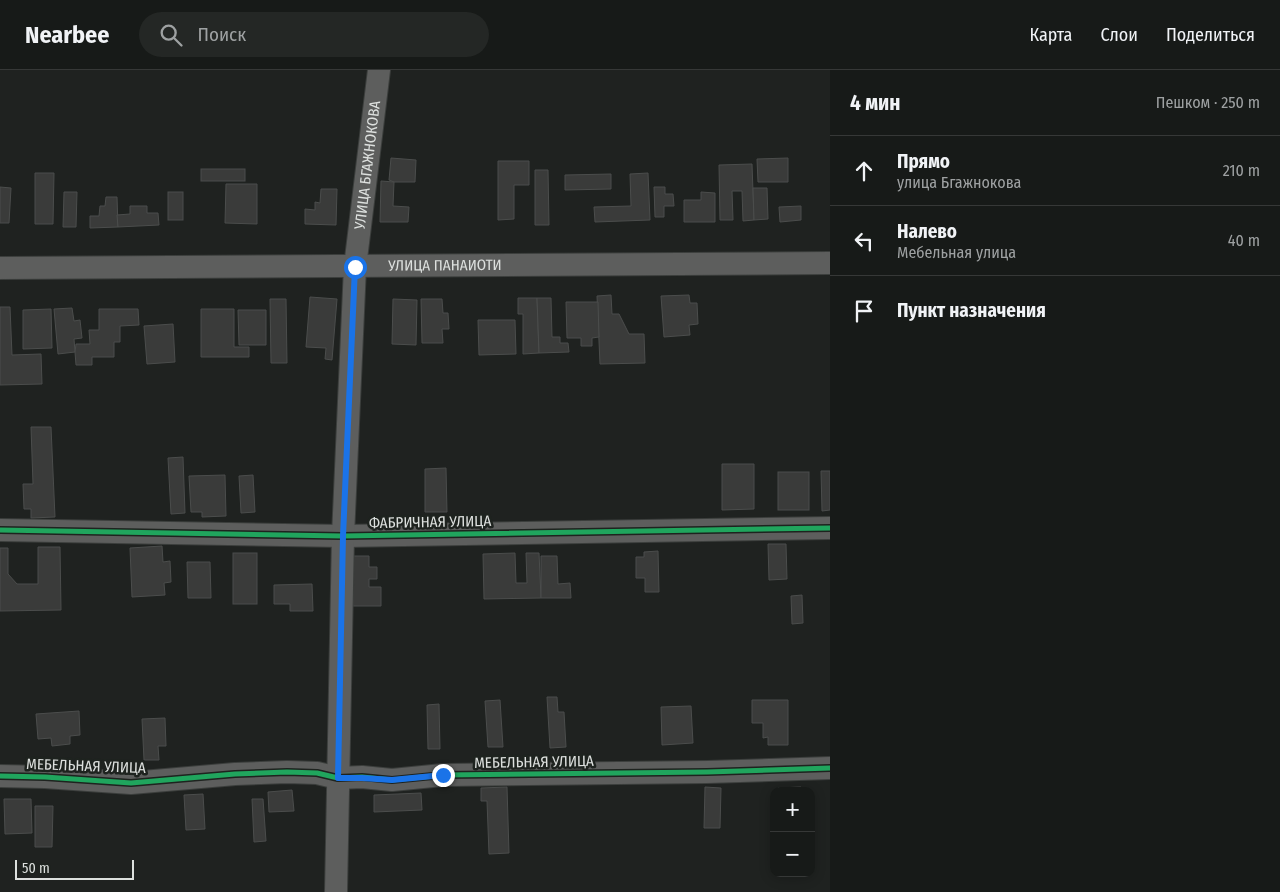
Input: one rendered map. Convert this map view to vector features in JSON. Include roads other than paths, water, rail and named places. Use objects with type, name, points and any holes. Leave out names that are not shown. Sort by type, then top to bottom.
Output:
[{"type":"street","name":"УЛИЦА БГАЖНОКОВА","points":[[336,892],[343,536],[355,267],[379,70]]},
{"type":"street","name":"УЛИЦА ПАНАИОТИ","points":[[0,268],[830,263]]},
{"type":"street","name":"ФАБРИЧНАЯ УЛИЦА","points":[[0,530],[343,536],[830,528]]},
{"type":"street","name":"МЕБЕЛЬНАЯ УЛИЦА","points":[[0,776],[131,782],[236,774],[317,772],[338,778],[392,780],[443,775],[707,772],[830,768]]}]
